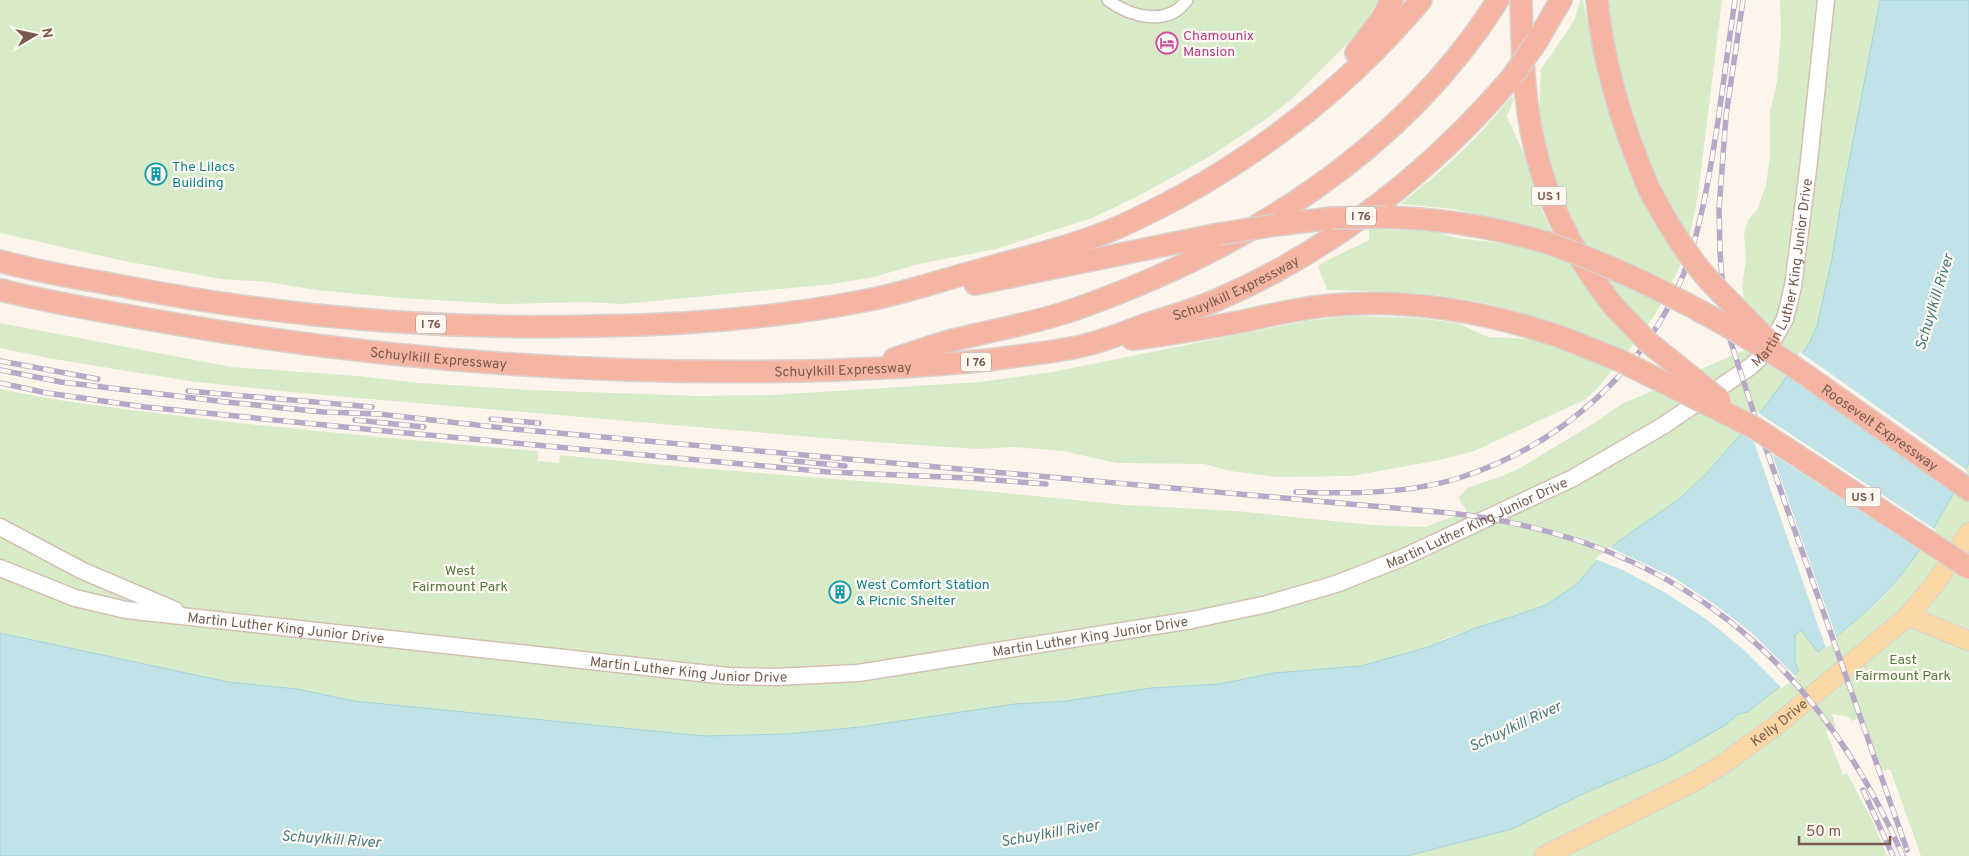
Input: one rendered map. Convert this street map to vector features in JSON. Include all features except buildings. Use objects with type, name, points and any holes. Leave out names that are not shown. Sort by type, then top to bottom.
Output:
[{"type":"highway","points":[[1294,121],[1367,40],[1392,0]]},
{"type":"highway","name":"I 76","points":[[0,261],[161,294],[241,307],[370,320],[453,325],[563,327],[674,323],[764,316],[866,301],[1032,255],[1115,228],[1155,209],[1224,170],[1294,121],[1370,56],[1421,0]]},
{"type":"highway","points":[[860,370],[961,338],[1038,320],[1099,300],[1173,270],[1271,219],[1344,168],[1411,108],[1462,50],[1498,0]]},
{"type":"highway","name":"US 1","points":[[1521,0],[1523,68],[1527,103],[1540,171],[1558,217],[1572,245],[1596,283],[1615,308],[1663,356],[1755,428],[1969,568]]},
{"type":"highway","name":"Schuylkill Expressway","points":[[0,290],[205,330],[321,347],[413,357],[616,371],[860,370],[986,361],[1090,344],[1217,300],[1306,254],[1382,200],[1425,166],[1467,127],[1512,77],[1561,0]]},
{"type":"highway","points":[[1597,0],[1605,54],[1615,97],[1627,134],[1649,189],[1675,236],[1708,279],[1790,364]]},
{"type":"highway","points":[[866,301],[1020,276],[1218,234],[1276,224],[1332,218],[1387,216],[1426,218],[1496,228],[1548,243],[1606,265],[1664,291],[1790,364]]},
{"type":"highway","points":[[1090,344],[1176,334],[1321,306],[1378,303],[1434,307],[1477,314],[1528,326],[1561,337],[1636,368],[1755,428]]},
{"type":"highway","name":"Roosevelt Expressway","points":[[1790,364],[1969,490]]},
{"type":"main road","name":"Martin Luther King Junior Drive","points":[[0,568],[51,590],[89,602],[126,610],[728,676],[826,675],[909,666],[1221,614],[1291,597],[1367,572],[1430,545],[1537,496],[1603,462],[1750,367],[1768,351],[1785,319],[1793,286],[1808,170],[1826,0]]},
{"type":"main road","points":[[0,527],[83,570],[196,618]]},
{"type":"main road","name":"Kelly Drive","points":[[1544,856],[1687,785],[1723,764],[1778,724],[1908,616],[1924,598],[1969,532]]},
{"type":"main road","points":[[83,570],[91,580],[92,590],[89,602]]},
{"type":"main road","points":[[1908,616],[1969,640]]},
{"type":"street","points":[[1108,0],[1127,12],[1149,17],[1180,8],[1187,0]]},
{"type":"green space","points":[[0,0],[1379,0],[1355,36],[1293,98],[1265,120],[1209,157],[1138,196],[1092,218],[996,249],[919,264],[874,277],[833,284],[623,304],[586,302],[503,304],[400,298],[316,290],[268,282],[221,279],[124,261],[0,233]]},
{"type":"green space","points":[[1580,0],[1583,0],[1610,115],[1623,152],[1601,0],[1722,0],[1698,195],[1688,244],[1661,305],[1642,334],[1596,390],[1584,400],[1474,451],[1440,460],[1352,476],[1276,477],[1230,471],[1204,464],[1116,463],[1063,451],[1014,447],[977,449],[859,441],[300,393],[188,381],[48,358],[0,348],[0,323],[232,367],[530,390],[699,396],[771,395],[979,382],[1052,372],[1306,321],[1349,316],[1419,318],[1457,323],[1488,337],[1531,339],[1564,330],[1536,318],[1478,302],[1418,294],[1327,290],[1318,266],[1369,240],[1369,228],[1436,232],[1457,238],[1508,244],[1510,222],[1454,209],[1400,204],[1459,153],[1512,96],[1513,100],[1507,117],[1524,154],[1542,211],[1553,235],[1580,278],[1600,302],[1547,156],[1539,119],[1541,69],[1574,21]]},
{"type":"green space","name":"West Fairmount Park","points":[[1780,0],[1880,0],[1832,259],[1817,326],[1810,342],[1763,409],[1705,475],[1679,499],[1619,541],[1594,564],[1577,584],[1546,605],[1447,638],[1428,647],[1361,666],[1274,673],[1220,684],[1151,688],[1066,701],[1015,704],[860,727],[787,734],[704,736],[354,701],[297,689],[228,682],[0,633],[0,389],[129,410],[536,451],[538,452],[538,461],[559,463],[560,455],[684,467],[975,490],[1126,505],[1237,511],[1372,525],[1425,527],[1467,511],[1459,497],[1467,488],[1520,468],[1596,422],[1620,405],[1751,347],[1742,287],[1746,258],[1744,234],[1748,220],[1757,210],[1766,185],[1770,156],[1770,112],[1777,82],[1781,32]]},
{"type":"green space","name":"East Fairmount Park","points":[[1969,463],[1969,856],[1921,856],[1890,769],[1880,772],[1861,718],[1851,721],[1849,717],[1832,714],[1836,727],[1826,731],[1843,775],[1847,773],[1873,822],[1887,856],[1408,856],[1512,829],[1727,724],[1738,714],[1749,712],[1795,663],[1794,635],[1801,630],[1818,652],[1889,590],[1928,538]]},
{"type":"water","name":"Schuylkill River","points":[[1880,0],[1969,0],[1969,463],[1939,520],[1915,556],[1888,590],[1873,605],[1818,652],[1801,630],[1795,635],[1795,663],[1799,671],[1748,712],[1738,714],[1727,724],[1666,759],[1587,792],[1512,829],[1407,856],[0,856],[0,633],[228,682],[297,689],[354,701],[704,736],[787,734],[860,727],[1015,704],[1066,701],[1151,688],[1220,684],[1274,673],[1361,666],[1428,647],[1476,628],[1546,605],[1577,584],[1594,564],[1619,541],[1679,499],[1705,475],[1763,409],[1810,342],[1817,326],[1832,259]]},
{"type":"pier","points":[[1800,352],[1968,471],[1956,493],[1786,373]]},
{"type":"pier","points":[[1757,412],[1936,530],[1922,551],[1772,454],[1837,639],[1826,648],[1754,442],[1739,433]]},
{"type":"pier","points":[[1609,547],[1673,577],[1717,606],[1753,634],[1796,677],[1782,688],[1743,649],[1706,619],[1664,592],[1623,570],[1595,559]]},
{"type":"railway","points":[[1296,492],[1380,492],[1422,487],[1462,477],[1498,463],[1533,445],[1565,424],[1596,399],[1623,372],[1647,341],[1668,308],[1684,273],[1696,236],[1718,121],[1735,0]]},
{"type":"railway","points":[[1743,0],[1726,116],[1719,209],[1720,252],[1726,327],[1756,420],[1907,850]]},
{"type":"railway","points":[[0,361],[98,379]]},
{"type":"railway","points":[[0,370],[61,382],[323,412],[379,414],[513,429],[1450,513],[1529,527],[1601,549],[1667,580],[1726,618],[1779,666],[1826,721],[1867,785],[1903,856]]},
{"type":"railway","points":[[0,383],[47,393],[145,407],[395,432],[829,472],[968,478],[1046,484]]},
{"type":"railway","points":[[188,391],[372,407]]},
{"type":"railway","points":[[491,419],[539,423]]},
{"type":"railway","points":[[355,420],[424,427]]},
{"type":"railway","points":[[783,460],[845,466]]},
{"type":"railway","points":[[1863,790],[1893,856]]},
{"type":"place","name":"Chamounix Mansion","points":[[1167,43]]},
{"type":"place","name":"The Lilacs Building","points":[[156,174]]},
{"type":"place","name":"West Comfort Station & Picnic Shelter","points":[[840,592]]}]
